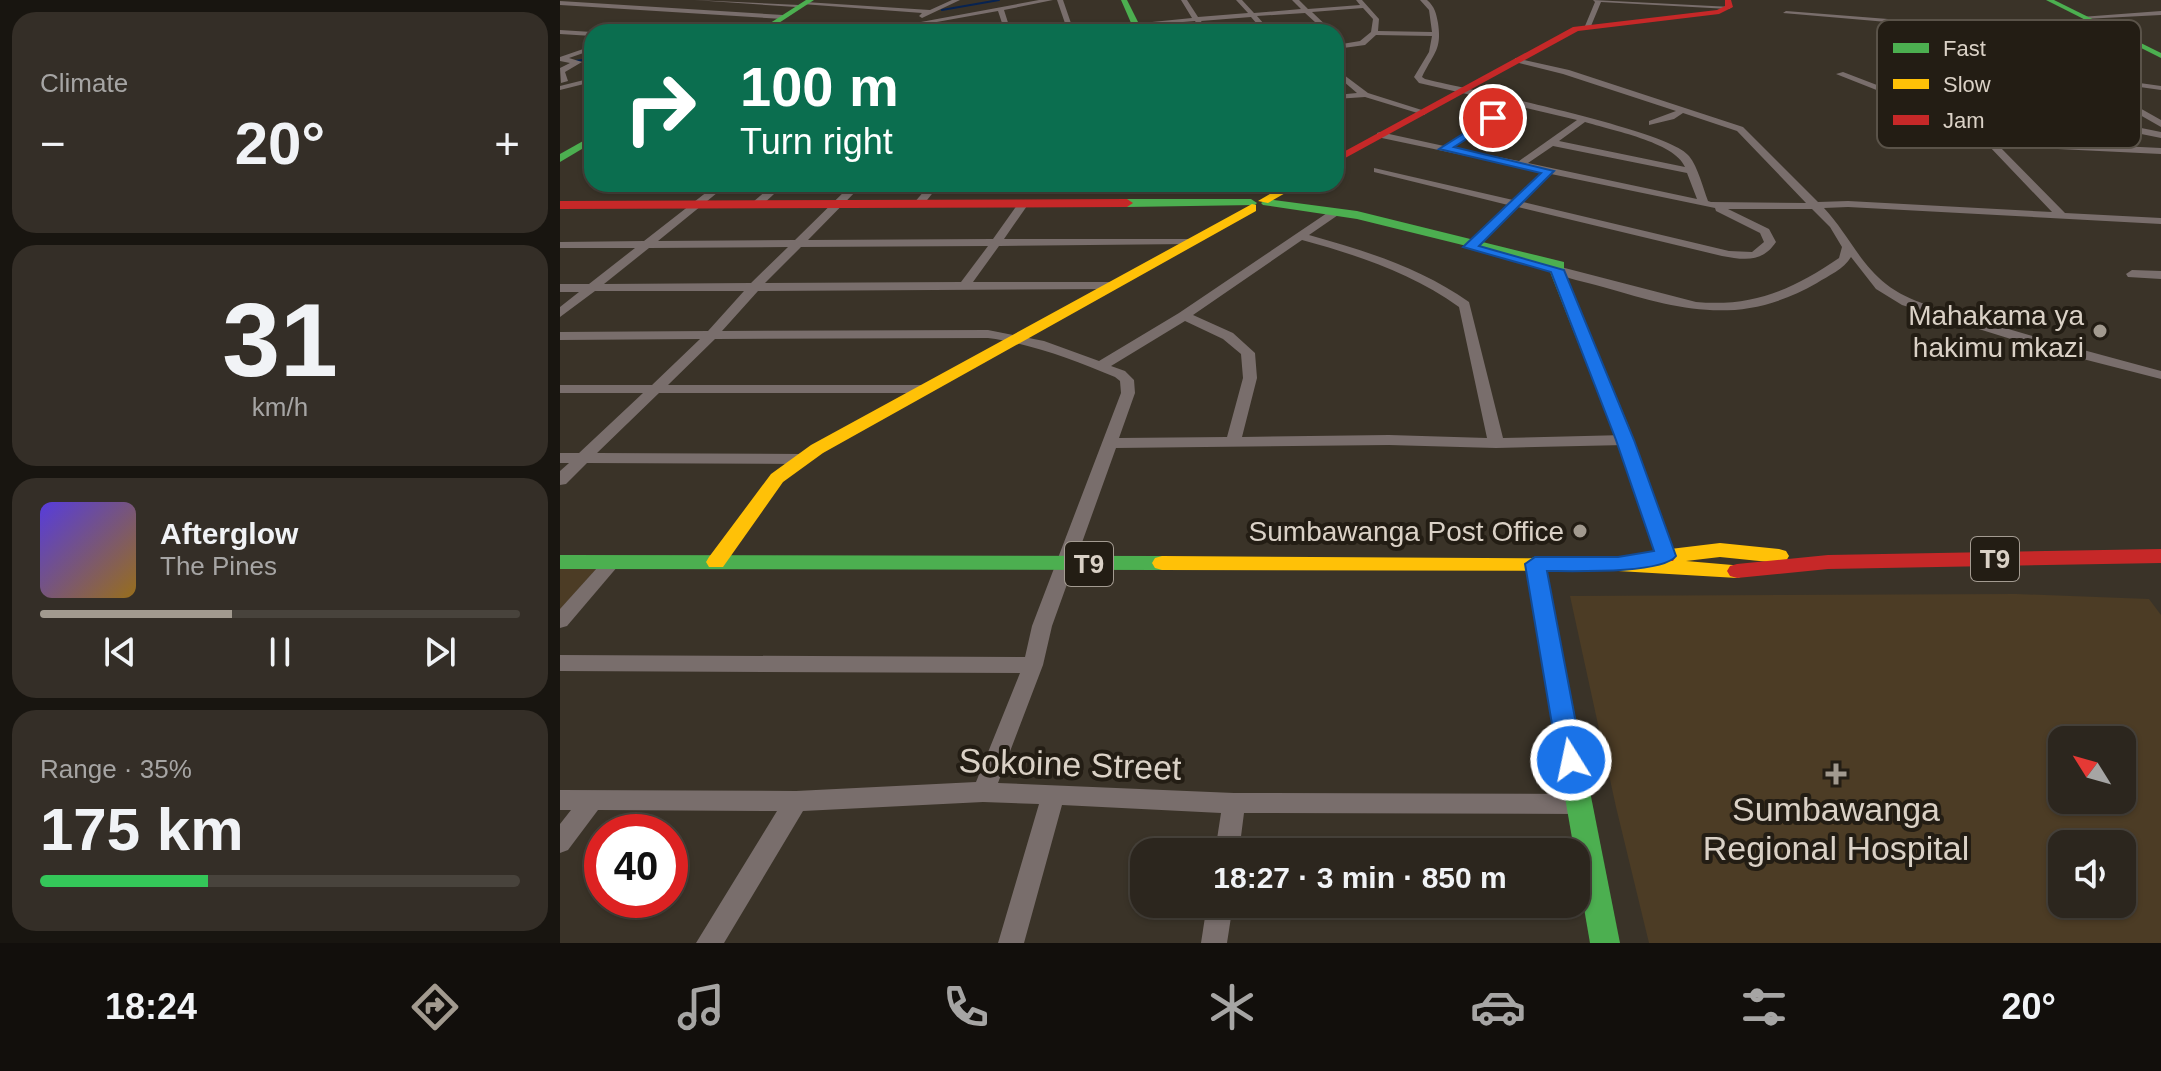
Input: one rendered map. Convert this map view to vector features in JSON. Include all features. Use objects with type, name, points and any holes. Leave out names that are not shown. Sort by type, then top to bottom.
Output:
[{"type":"main road","points":[[1124,0],[1135,24]]},
{"type":"main road","points":[[2049,0],[2090,20]]},
{"type":"main road","points":[[1344,155],[1563,35],[1588,26],[1719,12],[1728,4]]},
{"type":"main road","points":[[767,24],[796,7]]},
{"type":"main road","points":[[772,24],[796,7]]},
{"type":"main road","points":[[2141,46],[2161,56]]},
{"type":"main road","points":[[560,152],[584,139]]},
{"type":"main road","points":[[560,159],[584,140]]},
{"type":"main road","points":[[1141,204],[1146,192]]},
{"type":"main road","points":[[716,562],[777,478],[803,459],[1281,192]]},
{"type":"main road","points":[[694,207],[919,203],[1022,205]]},
{"type":"main road","points":[[560,207],[1258,205],[1334,212],[1558,267],[1666,556]]},
{"type":"main road","points":[[1726,550],[1735,561],[1737,572]]},
{"type":"main road","name":"T9","points":[[1618,564],[1697,551],[1726,550],[1828,562]]},
{"type":"main road","points":[[1697,551],[1699,562],[1708,572]]},
{"type":"main road","name":"T9","points":[[560,562],[1618,564],[1737,572],[1828,562],[2161,556]]},
{"type":"main road","points":[[1535,564],[1605,943]]},
{"type":"street","points":[[641,0],[674,1]]},
{"type":"street","points":[[697,0],[931,12]]},
{"type":"street","points":[[908,24],[957,0]]},
{"type":"street","points":[[926,24],[1050,0]]},
{"type":"street","points":[[1060,0],[1068,24]]},
{"type":"street","points":[[1184,0],[1199,24]]},
{"type":"street","points":[[1239,0],[1260,24]]},
{"type":"street","points":[[1295,0],[1320,24]]},
{"type":"street","points":[[1344,48],[1366,42],[1374,33],[1376,19],[1359,0]]},
{"type":"street","points":[[1377,170],[1722,253],[1754,256],[1766,251],[1770,242],[1765,231],[1708,204],[1685,156],[1677,150],[1584,119],[1426,83],[1418,77],[1438,45],[1438,34],[1434,10],[1423,0]]},
{"type":"street","points":[[1588,26],[1597,0],[1728,4]]},
{"type":"street","points":[[646,9],[674,1]]},
{"type":"street","points":[[560,3],[646,9],[796,7]]},
{"type":"street","points":[[1163,24],[1366,6]]},
{"type":"street","points":[[1001,9],[1006,24]]},
{"type":"street","points":[[1786,13],[1877,20]]},
{"type":"street","points":[[2084,17],[2161,13]]},
{"type":"street","points":[[560,32],[584,33]]},
{"type":"street","points":[[560,39],[581,33]]},
{"type":"street","points":[[1374,33],[1438,34]]},
{"type":"street","points":[[560,59],[584,51]]},
{"type":"street","points":[[560,59],[578,62],[561,71],[561,84],[584,80]]},
{"type":"street","points":[[1518,60],[1566,72],[1744,132],[1834,225],[1880,286],[1906,302],[2045,345],[2161,375]]},
{"type":"street","points":[[1840,74],[1877,87]]},
{"type":"street","points":[[1344,80],[1364,95],[1424,112]]},
{"type":"street","points":[[2141,85],[2161,88]]},
{"type":"street","points":[[1344,96],[1364,95]]},
{"type":"street","points":[[1445,149],[1517,103]]},
{"type":"street","points":[[1652,123],[1681,111]]},
{"type":"street","points":[[2141,112],[2161,124]]},
{"type":"street","points":[[1520,165],[1584,119]]},
{"type":"street","points":[[2141,131],[2161,135]]},
{"type":"street","points":[[1380,135],[1708,204],[1783,207],[1813,204],[2161,221]]},
{"type":"street","points":[[1553,143],[1690,171]]},
{"type":"street","points":[[1996,148],[2062,216]]},
{"type":"street","points":[[2097,148],[2161,151]]},
{"type":"street","points":[[1471,246],[1549,171]]},
{"type":"street","points":[[560,313],[713,192]]},
{"type":"street","points":[[757,204],[771,192]]},
{"type":"street","points":[[560,480],[713,334],[756,285],[850,192]]},
{"type":"street","points":[[919,203],[928,192]]},
{"type":"street","points":[[965,285],[1022,205]]},
{"type":"street","points":[[1101,366],[1184,316],[1334,212]]},
{"type":"street","points":[[1302,237],[1392,267],[1439,288],[1465,305],[1496,443]]},
{"type":"street","points":[[560,245],[1189,241]]},
{"type":"street","points":[[1558,267],[1683,302],[1736,307],[1791,291],[1844,260],[1848,247]]},
{"type":"street","points":[[2132,274],[2161,275]]},
{"type":"street","points":[[560,288],[1111,285]]},
{"type":"street","points":[[1184,316],[1228,336],[1248,353],[1250,378],[1233,442]]},
{"type":"street","points":[[560,336],[937,333],[1021,337],[1101,366],[1127,380],[1128,393],[1042,626],[1033,665],[983,792]]},
{"type":"street","points":[[560,389],[926,389]]},
{"type":"street","points":[[1109,443],[1625,440]]},
{"type":"street","points":[[560,458],[803,459]]},
{"type":"street","points":[[560,621],[612,562]]},
{"type":"street","points":[[560,663],[1033,665]]},
{"type":"street","name":"Sokoine Street","points":[[560,800],[796,801],[983,792],[1234,803],[1579,804]]},
{"type":"street","points":[[1011,943],[1053,795]]},
{"type":"street","points":[[560,842],[592,800]]},
{"type":"street","points":[[709,943],[796,801]]},
{"type":"street","points":[[1229,838],[1234,803]]},
{"type":"street","points":[[1214,943],[1218,918]]},
{"type":"shaded area","points":[[560,568],[597,568],[560,610]]},
{"type":"shaded area","name":"Sumbawanga Regional Hospital","points":[[2016,594],[2149,599],[2161,615],[2161,943],[1649,943],[1570,596]]},
{"type":"waterway","points":[[942,10],[999,0]]},
{"type":"waterway","points":[[574,61],[584,60]]},
{"type":"traffic: fast","points":[[773,24],[811,0]]},
{"type":"traffic: fast","points":[[1124,0],[1135,24]]},
{"type":"traffic: fast","points":[[2049,0],[2089,20]]},
{"type":"traffic: fast","points":[[2141,46],[2161,56]]},
{"type":"traffic: fast","points":[[560,159],[584,144]]},
{"type":"traffic: fast","points":[[1127,203],[1251,203]]},
{"type":"traffic: fast","points":[[1267,203],[1357,215],[1559,265],[1557,272],[1621,429]]},
{"type":"traffic: fast","points":[[560,562],[1162,563]]},
{"type":"traffic: fast","points":[[1535,564],[1605,943]]},
{"type":"traffic: slow","points":[[1264,201],[1280,192]]},
{"type":"traffic: slow","points":[[716,562],[777,478],[817,449],[1252,208]]},
{"type":"traffic: slow","points":[[1662,557],[1720,550],[1779,556]]},
{"type":"traffic: slow","points":[[1162,563],[1618,564],[1737,571]]},
{"type":"traffic: jam","points":[[1344,156],[1576,29],[1719,12],[1729,7],[1728,0]]},
{"type":"traffic: jam","points":[[560,205],[1127,203]]},
{"type":"traffic: jam","points":[[1621,429],[1666,556]]},
{"type":"traffic: jam","points":[[1737,571],[1828,562],[2161,556]]},
{"type":"place","name":"Mahakama ya hakimu mkazi","points":[[2100,331]]},
{"type":"place","name":"Sumbawanga Post Office","points":[[1580,531]]},
{"type":"place","name":"Sumbawanga Regional Hospital","points":[[1836,774]]},
{"type":"route","points":[[1493,118],[1445,149],[1549,171],[1470,247],[1557,270],[1625,440],[1666,556],[1618,564],[1535,564],[1571,760]]}]
